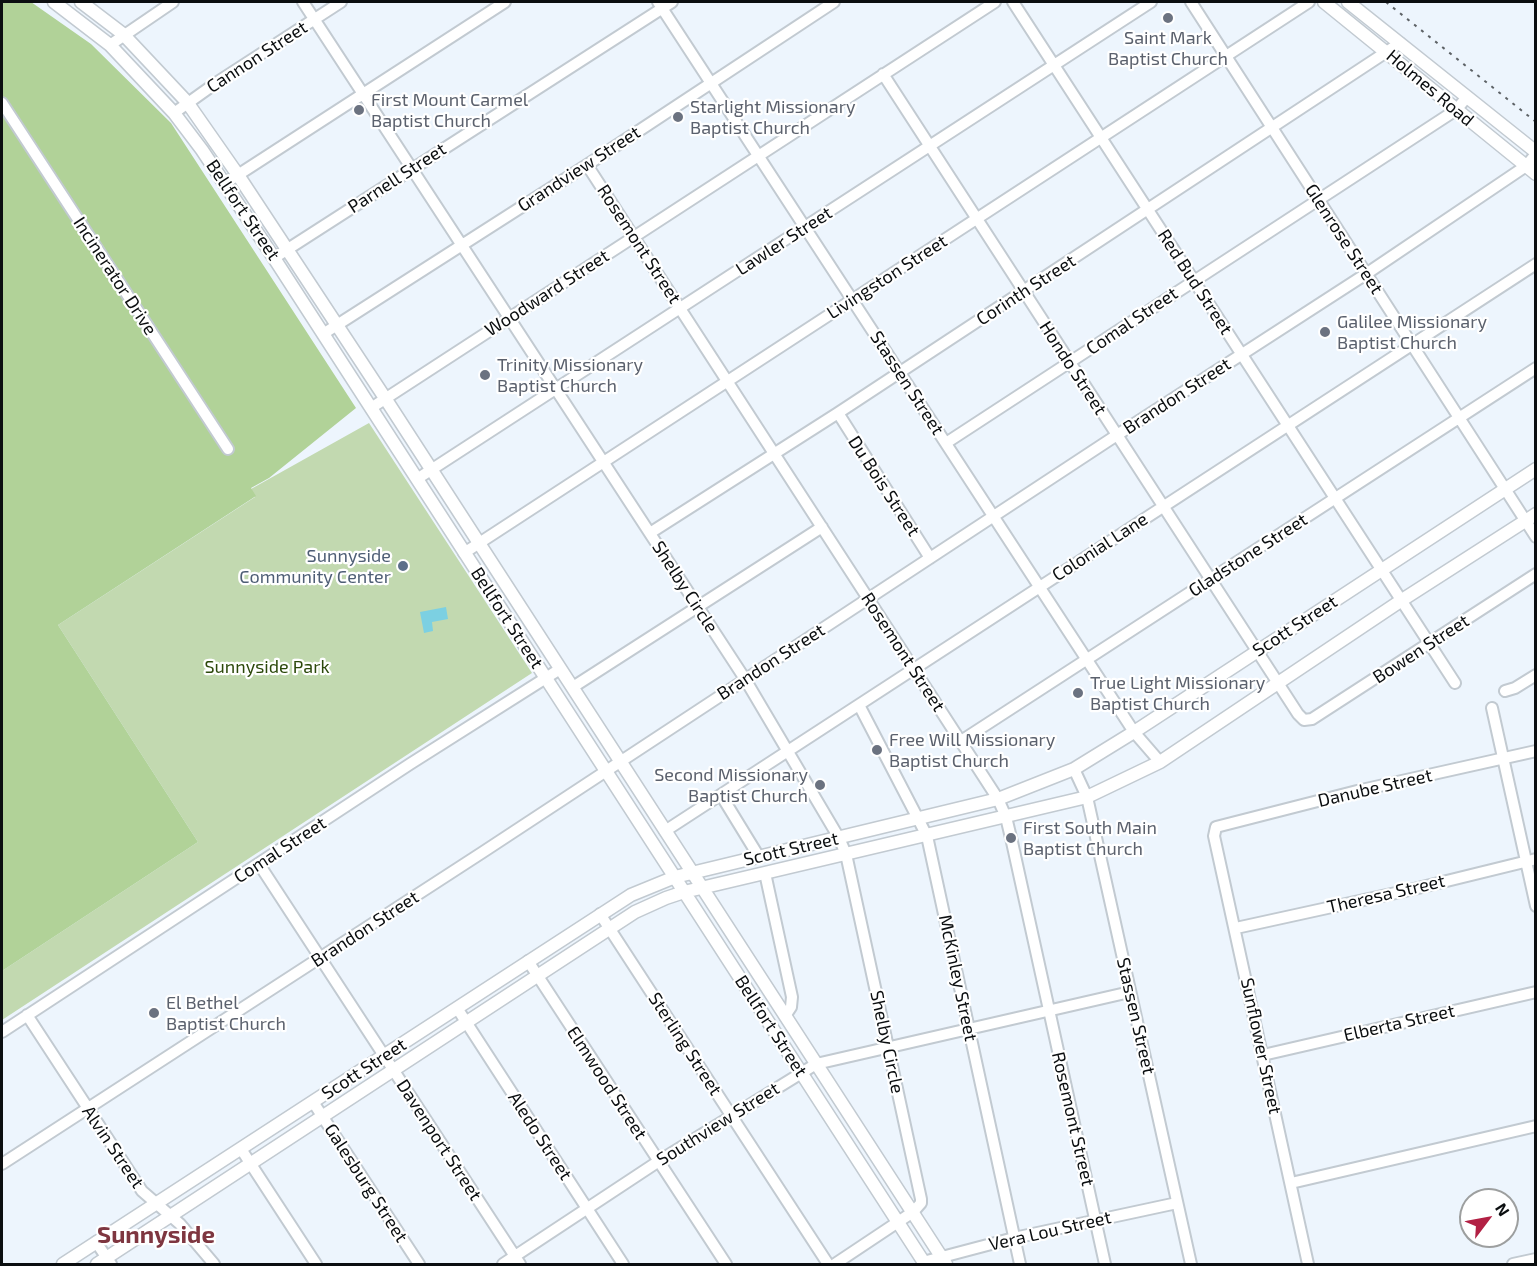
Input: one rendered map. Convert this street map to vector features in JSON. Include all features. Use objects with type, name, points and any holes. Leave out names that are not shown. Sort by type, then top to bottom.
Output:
[{"type":"main road","name":"Bellfort Street","points":[[54,2],[110,45],[174,113],[202,150],[924,1263]]},
{"type":"main road","name":"Bellfort Street","points":[[81,2],[123,34],[187,102],[289,249],[944,1261]]},
{"type":"main road","name":"Holmes Road","points":[[1324,2],[1531,170]]},
{"type":"main road","name":"Holmes Road","points":[[1348,2],[1536,153]]},
{"type":"main road","name":"Scott Street","points":[[63,1264],[600,914],[632,896],[692,872],[998,799],[1074,769],[1536,468]]},
{"type":"main road","name":"Scott Street","points":[[105,1262],[170,1216],[649,905],[684,892],[1087,797],[1160,762],[1530,517]]},
{"type":"main road","points":[[754,1000],[768,990]]},
{"type":"main road","points":[[850,1148],[864,1138]]},
{"type":"street","points":[[110,45],[173,2]]},
{"type":"street","name":"Shelby Circle","points":[[303,2],[745,679],[786,752],[839,838],[846,854],[920,1192],[921,1203],[913,1212]]},
{"type":"street","name":"Cannon Street","points":[[174,113],[187,102],[341,2]]},
{"type":"street","points":[[224,184],[505,2]]},
{"type":"street","name":"Grandview Street","points":[[323,334],[587,165],[834,2]]},
{"type":"street","name":"Woodward Street","points":[[371,408],[995,2]]},
{"type":"street","name":"Red Bud Street","points":[[1013,2],[1455,683]]},
{"type":"street","name":"Lawler Street","points":[[417,480],[1151,2]]},
{"type":"street","name":"Glenrose Street","points":[[1191,2],[1504,489],[1530,517],[1536,537]]},
{"type":"street","name":"Livingston Street","points":[[464,553],[1309,2]]},
{"type":"street","name":"Stassen Street","points":[[664,4],[711,83],[1086,660],[1134,732],[1160,762]]},
{"type":"street","name":"Parnell Street","points":[[274,258],[664,4]]},
{"type":"street","name":"Corinth Street","points":[[650,533],[838,413],[1400,43]]},
{"type":"street","name":"Hondo Street","points":[[883,74],[1304,720]]},
{"type":"street","name":"Comal Street","points":[[945,443],[1456,110],[1467,97]]},
{"type":"street","name":"Incinerator Drive","points":[[2,103],[228,449]]},
{"type":"street","name":"Brandon Street","points":[[2,1164],[1117,435],[1531,170],[1536,153]]},
{"type":"street","name":"Rosemont Street","points":[[587,165],[998,799],[1006,817],[1105,1264]]},
{"type":"street","name":"Colonial Lane","points":[[665,831],[1536,264]]},
{"type":"street","name":"Gladstone Street","points":[[961,741],[1536,368]]},
{"type":"street","name":"Du Bois Street","points":[[838,413],[930,558]]},
{"type":"street","points":[[573,687],[822,527]]},
{"type":"street","name":"Bowen Street","points":[[1304,720],[1312,719],[1536,574]]},
{"type":"street","name":"Comal Street","points":[[2,1032],[560,669]]},
{"type":"street","points":[[1505,691],[1515,688],[1536,675]]},
{"type":"street","name":"McKinley Street","points":[[859,705],[927,836],[1020,1264]]},
{"type":"street","points":[[1492,708],[1503,759],[1531,860],[1536,906]]},
{"type":"street","name":"Danube Street","points":[[1216,827],[1357,791],[1536,751]]},
{"type":"street","name":"Stassen Street","points":[[1074,769],[1087,797],[1191,1264]]},
{"type":"street","points":[[721,795],[759,857]]},
{"type":"street","name":"Sunflower Street","points":[[1216,827],[1214,836],[1308,1264]]},
{"type":"street","name":"Theresa Street","points":[[1236,928],[1414,889],[1531,860]]},
{"type":"street","name":"Davenport Street","points":[[259,864],[518,1260]]},
{"type":"street","points":[[765,873],[792,997],[791,1007],[785,1016]]},
{"type":"street","name":"Sterling Street","points":[[600,914],[828,1264]]},
{"type":"street","name":"Elmwood Street","points":[[528,961],[726,1264]]},
{"type":"street","name":"Southview Street","points":[[503,1264],[518,1260],[587,1209],[659,1161],[816,1064],[1130,992]]},
{"type":"street","name":"Elberta Street","points":[[1263,1055],[1536,992]]},
{"type":"street","name":"Aledo Street","points":[[457,1008],[623,1264]]},
{"type":"street","name":"Alvin Street","points":[[27,1016],[142,1191],[180,1224],[214,1264]]},
{"type":"street","name":"Galesburg Street","points":[[313,1102],[419,1264]]},
{"type":"street","points":[[1291,1183],[1536,1126]]},
{"type":"street","points":[[241,1149],[316,1264]]},
{"type":"street","name":"Vera Lou Street","points":[[924,1263],[944,1261],[1014,1238],[1177,1203]]},
{"type":"street","points":[[835,1264],[913,1212]]},
{"type":"street","points":[[96,1242],[105,1262]]},
{"type":"street","points":[[1513,1264],[1536,1259]]},
{"type":"green space","points":[[2,2],[31,2],[91,44],[171,123],[356,408],[269,478],[251,488],[256,496],[58,625],[198,842],[2,971]]},
{"type":"green space","name":"Sunnyside Park","points":[[369,423],[532,673],[2,1020],[2,971],[198,842],[58,625],[255,497],[251,489]]},
{"type":"water","points":[[446,607],[448,619],[432,622],[433,631],[424,633],[420,612]]},
{"type":"railway","points":[[1386,2],[1536,122]]},
{"type":"place","name":"Saint Mark Baptist Church","points":[[1168,18]]},
{"type":"place","name":"First Mount Carmel Baptist Church","points":[[359,110]]},
{"type":"place","name":"Starlight Missionary Baptist Church","points":[[678,117]]},
{"type":"place","name":"Galilee Missionary Baptist Church","points":[[1325,332]]},
{"type":"place","name":"Trinity Missionary Baptist Church","points":[[485,375]]},
{"type":"place","name":"Sunnyside Community Center","points":[[403,566]]},
{"type":"place","name":"True Light Missionary Baptist Church","points":[[1078,693]]},
{"type":"place","name":"Free Will Missionary Baptist Church","points":[[877,750]]},
{"type":"place","name":"Second Missionary Baptist Church","points":[[820,785]]},
{"type":"place","name":"First South Main Baptist Church","points":[[1011,838]]},
{"type":"place","name":"El Bethel Baptist Church","points":[[154,1013]]},
{"type":"district","name":"Sunnyside","points":[[156,1235]]}]
